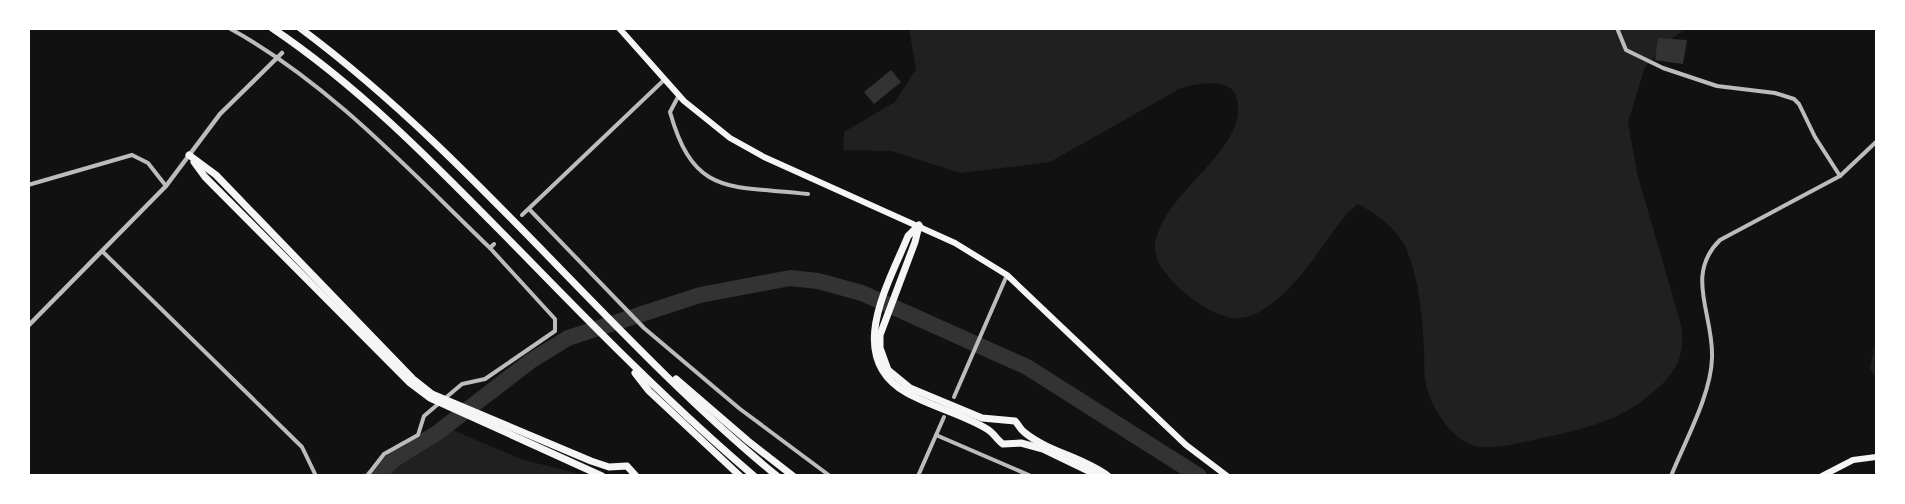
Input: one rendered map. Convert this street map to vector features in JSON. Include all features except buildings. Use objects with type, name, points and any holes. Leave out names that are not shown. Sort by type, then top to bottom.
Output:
[{"type":"highway","points":[[272,28],[389,122],[470,200],[622,355],[754,476]]},
{"type":"highway","points":[[300,28],[404,115],[635,344],[746,450],[777,476]]},
{"type":"highway","points":[[189,155],[216,175],[413,379],[439,399],[602,476]]},
{"type":"highway","points":[[919,225],[915,242],[890,291],[874,332],[876,359],[891,382],[908,393],[987,429],[1004,444],[1021,443],[1043,449],[1098,476]]},
{"type":"highway","points":[[879,322],[883,361],[893,376],[910,388],[982,418],[1015,421],[1025,433],[1094,466],[1108,476]]},
{"type":"highway","points":[[635,344],[748,441],[793,476]]},
{"type":"highway","points":[[622,355],[649,391],[740,476]]},
{"type":"highway","points":[[474,416],[609,467],[627,466],[636,476]]},
{"type":"main road","points":[[619,28],[679,95],[730,138],[764,157],[919,225],[984,259],[1007,275],[1186,446],[1227,476]]},
{"type":"main road","points":[[1822,476],[1853,460],[1876,457]]},
{"type":"street","points":[[229,28],[276,58],[358,124],[490,248],[555,319],[555,331],[485,379],[462,384],[424,416],[418,435],[384,454],[367,476]]},
{"type":"street","points":[[1617,28],[1626,50],[1663,68],[1717,86],[1794,99],[1799,104],[1824,155],[1840,176]]},
{"type":"street","points":[[28,326],[166,186],[220,114],[282,53]]},
{"type":"street","points":[[522,215],[664,80]]},
{"type":"street","points":[[679,95],[670,112],[682,150],[698,170],[730,186],[808,194]]},
{"type":"street","points":[[1671,476],[1710,376],[1712,345],[1701,274],[1708,252],[1720,240],[1840,176],[1876,142]]},
{"type":"street","points":[[28,185],[132,155],[148,163],[166,186]]},
{"type":"street","points":[[529,209],[644,328],[740,409],[830,476]]},
{"type":"street","points":[[490,248],[494,244]]},
{"type":"street","points":[[103,252],[302,447],[316,476]]},
{"type":"street","points":[[954,397],[1007,275]]},
{"type":"street","points":[[918,476],[944,417]]},
{"type":"street","points":[[936,435],[1031,476]]},
{"type":"shaded area","points":[[909,29],[1686,29],[1668,41],[1645,67],[1628,122],[1637,173],[1681,325],[1682,349],[1679,359],[1669,377],[1653,392],[1632,408],[1607,420],[1566,433],[1507,446],[1483,447],[1466,443],[1443,421],[1428,393],[1419,296],[1414,270],[1405,246],[1391,227],[1365,208],[1358,204],[1347,213],[1295,282],[1275,301],[1254,315],[1239,318],[1214,312],[1186,294],[1163,269],[1155,246],[1161,226],[1187,189],[1218,154],[1230,136],[1237,118],[1237,99],[1228,87],[1213,83],[1181,88],[1050,162],[960,173],[892,151],[843,150],[844,132],[895,102],[916,69]]},
{"type":"shaded area","points":[[1658,38],[1687,40],[1683,64],[1655,60]]},
{"type":"shaded area","points":[[891,70],[901,82],[874,104],[864,92]]},
{"type":"shaded area","points":[[1876,336],[1876,378],[1870,369]]},
{"type":"shaded area","points":[[450,429],[524,460],[584,475],[357,476]]},
{"type":"waterway","points":[[377,476],[393,460],[437,433],[532,360],[568,338],[700,295],[790,278],[818,281],[862,293],[1027,367],[1199,476]]}]
